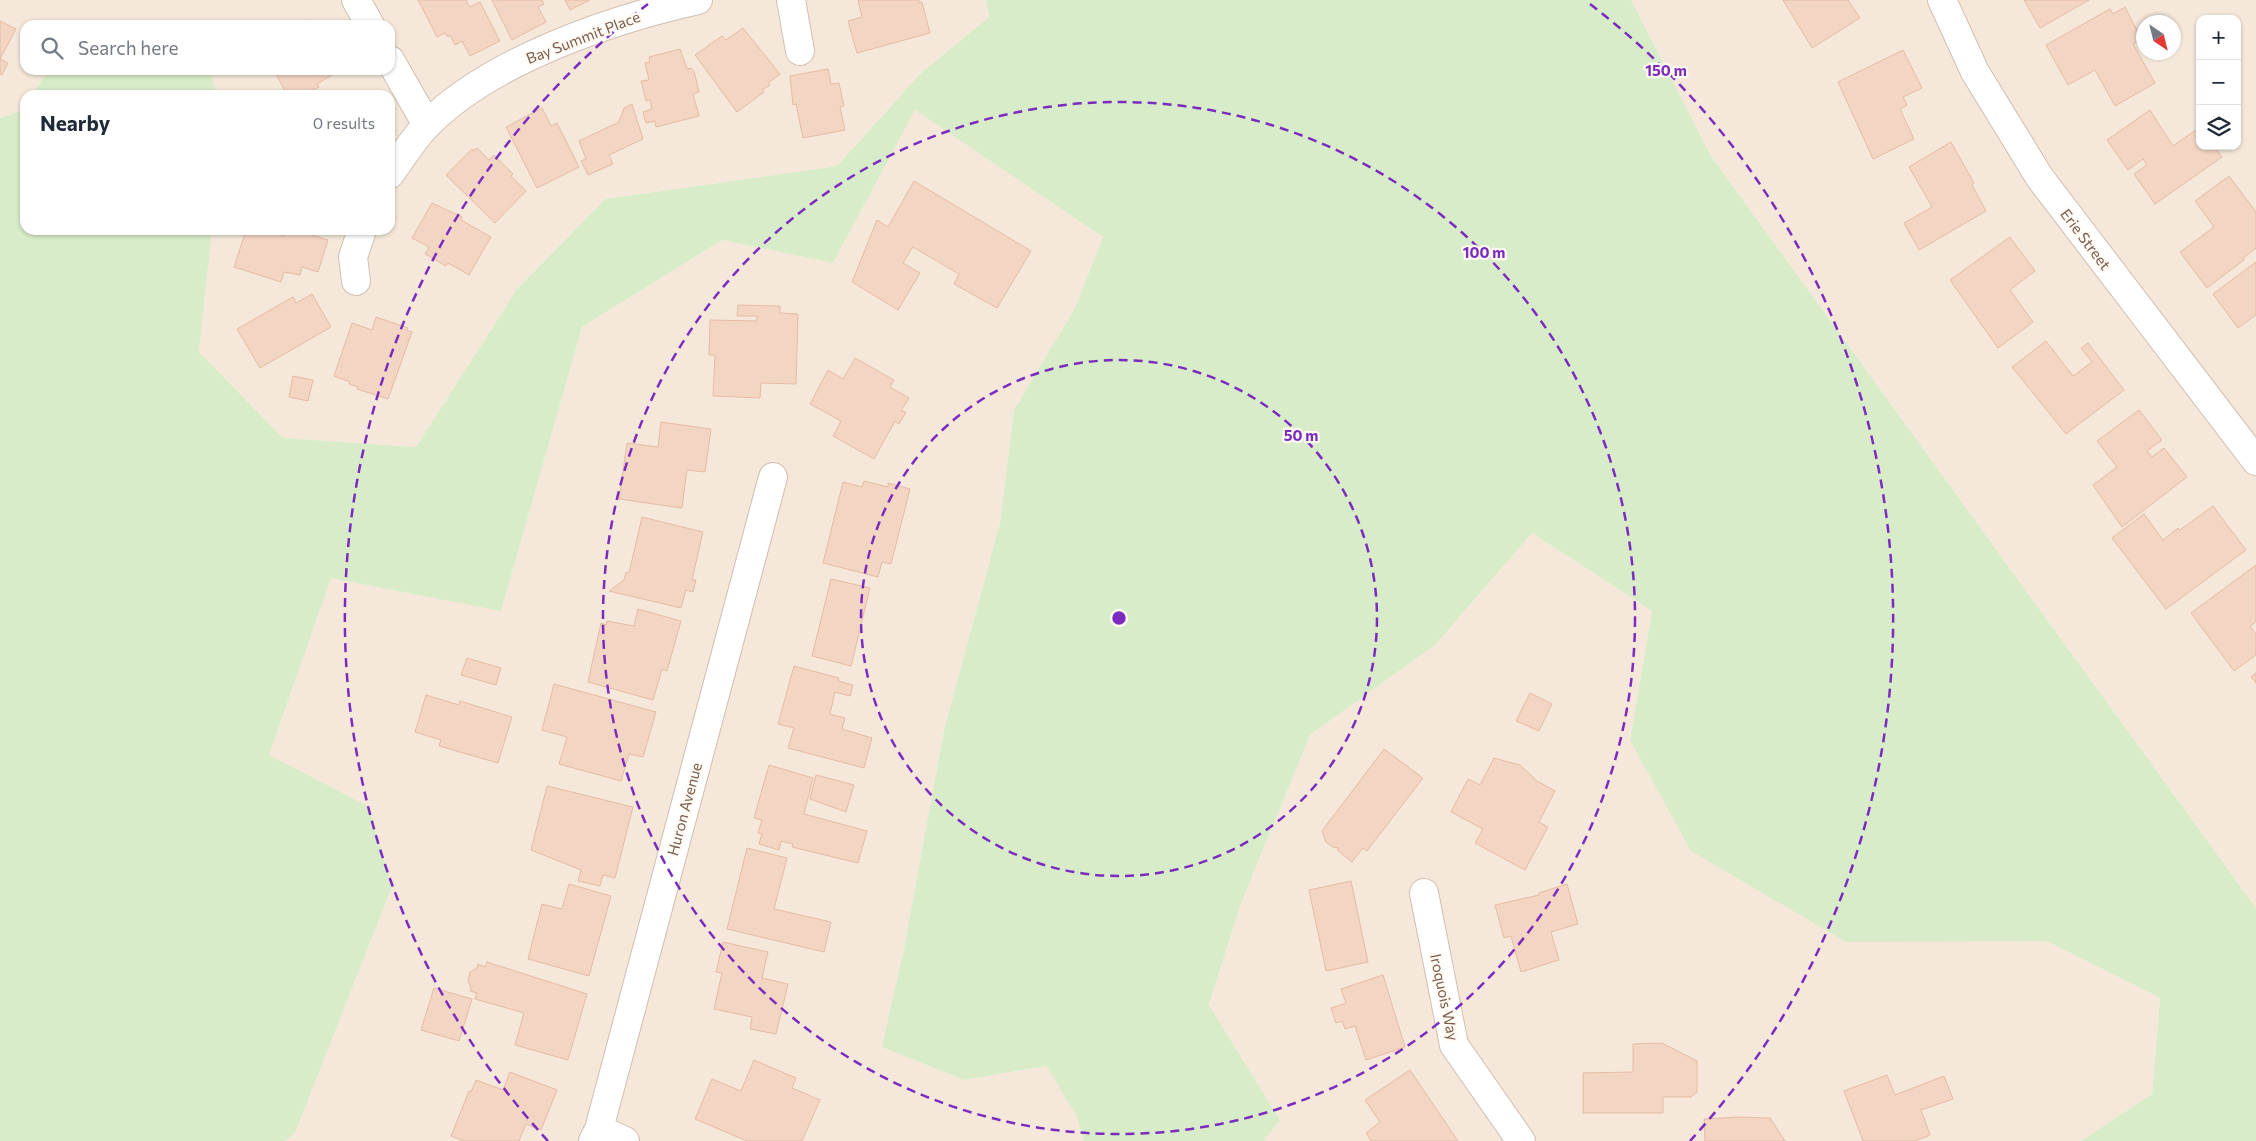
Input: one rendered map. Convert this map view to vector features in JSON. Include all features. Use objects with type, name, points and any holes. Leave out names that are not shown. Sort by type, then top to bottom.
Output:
[{"type":"street","points":[[356,0],[367,20]]},
{"type":"street","name":"Bay Summit Place","points":[[395,167],[427,125],[476,85],[541,50],[657,9],[698,0]]},
{"type":"street","points":[[791,0],[800,51]]},
{"type":"street","name":"Erie Street","points":[[1942,0],[1975,72],[2040,178],[2256,461]]},
{"type":"street","points":[[395,69],[427,125]]},
{"type":"street","points":[[356,281],[353,257],[360,235]]},
{"type":"street","name":"Huron Avenue","points":[[596,1135],[772,477]]},
{"type":"street","name":"Iroquois Way","points":[[1424,893],[1454,1045],[1521,1141]]},
{"type":"street","points":[[596,1135],[625,1141]]},
{"type":"shaded area","points":[[0,0],[986,0],[989,17],[921,73],[837,166],[605,199],[517,289],[416,447],[283,438],[199,352],[211,235],[395,235],[395,90],[216,90],[211,75],[395,75],[395,20],[20,20],[20,75],[46,75],[35,90],[20,90],[20,111],[0,118]]},
{"type":"shaded area","points":[[1631,0],[2256,0],[2256,908],[1711,156]]},
{"type":"shaded area","points":[[915,109],[1103,237],[1075,308],[1014,410],[1000,523],[944,730],[904,948],[883,1047],[964,1080],[1046,1066],[1078,1116],[1084,1141],[285,1141],[295,1133],[392,887],[269,755],[331,577],[501,611],[582,327],[722,240],[833,263]]},
{"type":"shaded area","points":[[1532,533],[1652,611],[1630,740],[1846,941],[2046,941],[2160,998],[2152,1094],[2081,1141],[1264,1141],[1280,1120],[1209,1005],[1240,906],[1310,735],[1435,645]]},
{"type":"green space","points":[[986,0],[1631,0],[1711,156],[2256,908],[2256,1141],[2081,1141],[2152,1094],[2160,998],[2046,941],[1846,942],[1691,851],[1630,740],[1652,611],[1532,533],[1435,645],[1310,735],[1240,906],[1209,1005],[1280,1120],[1264,1141],[1084,1141],[1077,1116],[1046,1066],[964,1080],[882,1047],[904,948],[944,730],[1000,523],[1014,410],[1075,308],[1103,237],[915,110],[833,263],[722,240],[582,327],[501,611],[331,578],[269,755],[369,807],[392,887],[295,1133],[285,1141],[0,1141],[0,118],[20,111],[20,235],[211,235],[199,352],[283,438],[416,447],[517,289],[605,199],[837,166],[921,73],[989,17]]},
{"type":"green space","points":[[46,75],[211,75],[216,90],[35,90]]},
{"type":"building","points":[[418,0],[466,0],[470,7],[480,2],[500,41],[470,56],[462,41],[455,45],[450,35],[448,37],[445,33],[437,37]]},
{"type":"building","points":[[492,0],[542,0],[544,4],[538,7],[546,22],[512,40]]},
{"type":"building","points":[[565,0],[590,0],[570,10]]},
{"type":"building","points":[[858,0],[919,0],[919,3],[922,2],[930,33],[857,53],[848,21],[862,17]]},
{"type":"building","points":[[1783,0],[1848,0],[1860,18],[1812,48]]},
{"type":"building","points":[[2024,0],[2089,0],[2040,28]]},
{"type":"building","points":[[2125,7],[2136,28],[2136,43],[2133,44],[2136,49],[2136,60],[2142,60],[2155,83],[2115,106],[2095,70],[2068,85],[2046,45],[2110,9],[2113,14]]},
{"type":"building","points":[[0,21],[16,29],[0,59]]},
{"type":"building","points":[[743,28],[780,74],[768,83],[770,85],[762,90],[764,92],[737,112],[695,55],[722,36],[726,40]]},
{"type":"building","points":[[680,49],[687,69],[691,68],[694,71],[699,92],[693,94],[699,116],[656,127],[655,121],[646,123],[643,112],[652,109],[650,100],[646,101],[641,81],[649,80],[645,63],[650,62],[649,57]]},
{"type":"building","points":[[1903,50],[1922,88],[1903,97],[1907,105],[1900,109],[1914,139],[1873,159],[1838,82]]},
{"type":"building","points":[[0,59],[8,63],[2,75],[0,74]]},
{"type":"building","points":[[828,69],[831,84],[839,83],[844,106],[840,107],[845,130],[803,138],[796,104],[793,105],[790,76]]},
{"type":"building","points":[[277,75],[332,75],[317,84],[319,87],[313,90],[284,90]]},
{"type":"building","points":[[632,104],[643,139],[609,155],[613,164],[588,175],[581,161],[586,159],[579,141],[619,122],[624,108]]},
{"type":"building","points":[[542,108],[551,126],[557,123],[579,167],[537,188],[506,127]]},
{"type":"building","points":[[2150,110],[2173,146],[2196,130],[2196,150],[2217,150],[2222,157],[2155,204],[2134,174],[2147,165],[2143,159],[2128,170],[2107,140]]},
{"type":"building","points":[[1951,142],[1974,183],[1972,185],[1986,211],[1919,250],[1904,223],[1932,207],[1909,167]]},
{"type":"building","points":[[477,148],[489,160],[494,155],[513,174],[511,176],[526,191],[495,223],[446,175],[472,149],[473,151]]},
{"type":"building","points":[[2229,176],[2256,212],[2256,248],[2243,258],[2244,260],[2207,288],[2180,252],[2214,227],[2195,201]]},
{"type":"building","points":[[914,181],[1031,251],[997,308],[954,284],[959,274],[913,247],[903,263],[920,273],[898,310],[852,282],[877,220],[888,227]]},
{"type":"building","points":[[432,203],[462,217],[461,220],[491,237],[469,275],[448,263],[446,266],[425,254],[429,247],[412,238]]},
{"type":"building","points":[[244,235],[312,235],[328,240],[318,272],[302,267],[300,275],[284,272],[281,282],[234,267]]},
{"type":"building","points":[[2010,237],[2035,271],[2010,290],[2033,322],[1998,348],[1950,280]]},
{"type":"building","points":[[2256,262],[2256,315],[2238,328],[2213,294]]},
{"type":"building","points":[[312,294],[331,327],[260,368],[237,329],[293,297],[296,303]]},
{"type":"building","points":[[738,305],[780,306],[780,313],[798,314],[796,384],[761,383],[760,398],[713,396],[715,355],[709,355],[710,320],[757,321],[757,316],[737,316]]},
{"type":"building","points":[[376,317],[408,328],[406,330],[412,332],[388,399],[357,389],[358,387],[349,384],[350,382],[334,376],[352,323],[372,330]]},
{"type":"building","points":[[2046,341],[2073,376],[2092,362],[2081,348],[2088,343],[2124,390],[2066,434],[2012,367]]},
{"type":"building","points":[[855,358],[894,380],[890,387],[909,398],[901,411],[906,412],[899,424],[895,421],[874,459],[833,436],[841,421],[810,404],[828,370],[843,379]]},
{"type":"building","points":[[293,376],[313,380],[308,401],[289,397]]},
{"type":"building","points":[[2139,410],[2162,440],[2147,451],[2152,457],[2164,448],[2187,477],[2122,527],[2093,485],[2117,467],[2097,441]]},
{"type":"building","points":[[661,422],[711,429],[705,472],[687,470],[682,508],[619,499],[627,443],[658,447]]},
{"type":"building","points":[[864,481],[888,487],[888,483],[910,489],[891,564],[882,562],[878,577],[823,563],[843,482],[862,487]]},
{"type":"building","points":[[2213,506],[2246,550],[2166,609],[2112,538],[2144,514],[2163,540]]},
{"type":"building","points":[[642,517],[703,532],[692,580],[696,580],[693,592],[686,590],[681,608],[609,591],[624,580],[626,572],[629,573]]},
{"type":"building","points":[[2256,565],[2256,622],[2250,626],[2256,634],[2256,655],[2234,671],[2191,613]]},
{"type":"building","points":[[831,579],[870,588],[851,666],[812,656]]},
{"type":"building","points":[[638,609],[681,621],[667,671],[662,669],[653,700],[588,682],[601,623],[606,625],[607,621],[634,626]]},
{"type":"building","points":[[467,658],[501,668],[496,685],[461,675]]},
{"type":"building","points":[[794,666],[839,678],[838,681],[853,685],[850,696],[835,692],[830,714],[845,718],[842,729],[872,738],[864,768],[788,748],[794,728],[778,724]]},
{"type":"building","points":[[2256,673],[2256,683],[2251,677]]},
{"type":"building","points":[[554,684],[656,712],[643,757],[629,754],[621,781],[559,764],[567,737],[542,730]]},
{"type":"building","points":[[1530,693],[1552,704],[1539,731],[1516,721]]},
{"type":"building","points":[[426,695],[459,705],[460,701],[512,717],[498,763],[439,746],[441,740],[415,732]]},
{"type":"building","points":[[1384,749],[1423,778],[1367,851],[1363,848],[1352,862],[1337,850],[1339,848],[1333,847],[1326,842],[1322,831]]},
{"type":"building","points":[[1494,758],[1520,765],[1537,781],[1555,791],[1539,822],[1548,827],[1525,870],[1475,843],[1483,829],[1451,812],[1468,779],[1480,785]]},
{"type":"building","points":[[769,765],[813,778],[804,814],[867,831],[858,863],[792,847],[793,844],[781,841],[779,850],[759,844],[762,834],[758,833],[762,820],[754,818]]},
{"type":"building","points":[[816,775],[854,785],[846,812],[810,799]]},
{"type":"building","points":[[547,786],[633,807],[615,878],[603,875],[600,886],[578,881],[581,870],[531,850]]},
{"type":"building","points":[[747,848],[787,858],[774,909],[831,922],[824,952],[727,929]]},
{"type":"building","points":[[1351,881],[1368,962],[1326,971],[1309,890]]},
{"type":"building","points":[[569,884],[611,896],[589,976],[528,959],[542,904],[562,909]]},
{"type":"building","points":[[1567,884],[1578,924],[1551,932],[1559,960],[1521,972],[1511,936],[1504,938],[1495,905],[1539,895],[1539,893]]},
{"type":"building","points":[[723,942],[768,952],[762,978],[788,984],[776,1034],[750,1029],[752,1017],[714,1009],[722,973],[716,972]]},
{"type":"building","points":[[487,962],[587,994],[568,1060],[515,1045],[524,1013],[475,999],[477,993],[470,991],[471,988],[468,981],[470,972],[477,968],[478,964],[485,967]]},
{"type":"building","points":[[1383,975],[1405,1047],[1366,1060],[1355,1026],[1345,1029],[1342,1021],[1336,1023],[1331,1008],[1346,1003],[1341,989]]},
{"type":"building","points":[[434,988],[472,999],[459,1041],[421,1030]]},
{"type":"building","points":[[1662,1043],[1697,1061],[1697,1092],[1691,1097],[1663,1097],[1663,1113],[1583,1113],[1583,1073],[1633,1072],[1633,1044]]},
{"type":"building","points":[[754,1060],[796,1078],[792,1088],[820,1100],[802,1141],[747,1141],[695,1119],[712,1079],[741,1091]]},
{"type":"building","points":[[1410,1070],[1458,1141],[1371,1141],[1366,1133],[1380,1122],[1365,1100]]},
{"type":"building","points":[[510,1072],[557,1090],[541,1130],[526,1124],[519,1141],[464,1141],[451,1136],[469,1091],[471,1092],[476,1080],[503,1090]]},
{"type":"building","points":[[1887,1075],[1895,1095],[1944,1076],[1953,1099],[1921,1110],[1930,1135],[1915,1141],[1863,1141],[1844,1091]]},
{"type":"building","points":[[1770,1118],[1785,1141],[1705,1141],[1704,1119]]}]
